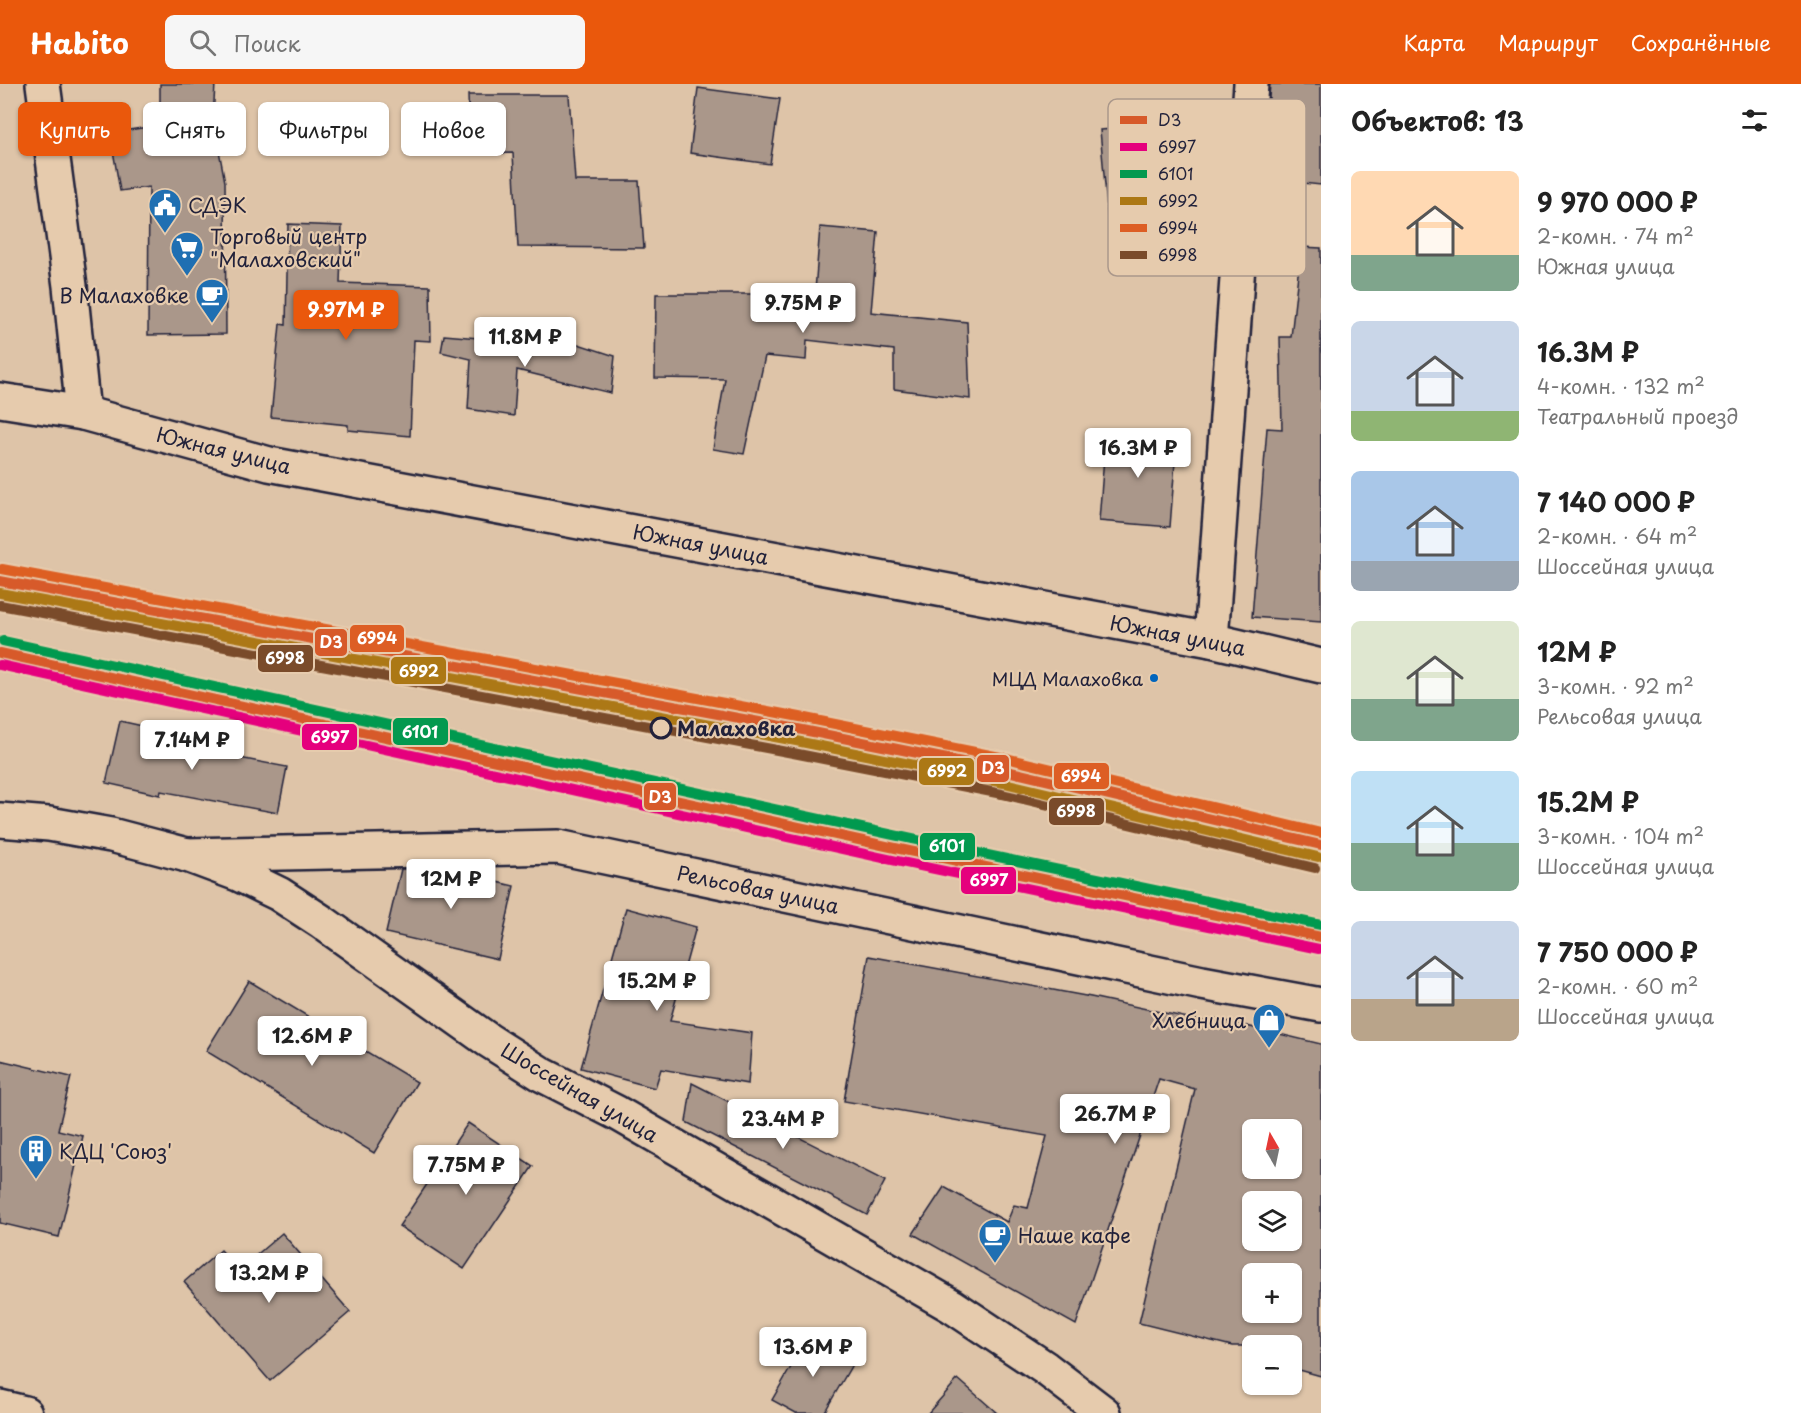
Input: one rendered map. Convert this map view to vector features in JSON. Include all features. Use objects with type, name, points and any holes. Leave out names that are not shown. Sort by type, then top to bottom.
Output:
[{"type":"street","points":[[43,84],[70,286],[83,413]]},
{"type":"street","points":[[1250,99],[1251,84]]},
{"type":"street","points":[[1211,640],[1237,276]]},
{"type":"street","name":"Южная улица","points":[[0,400],[83,413],[269,464],[1211,640],[1321,666]]},
{"type":"street","name":"Шоссейная улица","points":[[0,820],[49,824],[111,835],[187,855],[238,874],[279,894],[488,1040],[543,1075],[617,1113],[952,1306],[1045,1368],[1104,1413]]},
{"type":"street","name":"Рельсовая улица","points":[[187,855],[558,847],[1191,980],[1321,1005]]},
{"type":"street","points":[[0,1407],[26,1413]]},
{"type":"building","points":[[160,84],[215,84],[214,102],[160,102]]},
{"type":"building","points":[[1270,84],[1321,84],[1321,185],[1306,183],[1306,99],[1269,99]]},
{"type":"building","points":[[698,88],[780,99],[770,164],[690,153]]},
{"type":"building","points":[[468,95],[569,95],[575,181],[639,181],[644,248],[518,247],[513,153],[506,153],[506,102],[468,102]]},
{"type":"building","points":[[143,128],[143,156],[220,156],[225,182],[226,334],[148,335],[149,187],[120,191],[114,156],[131,156],[131,130]]},
{"type":"building","points":[[1108,129],[1108,219],[1100,130]]},
{"type":"building","points":[[288,224],[342,226],[340,283],[430,286],[431,341],[414,340],[410,436],[348,430],[348,425],[271,417],[280,324],[286,325]]},
{"type":"building","points":[[820,227],[878,232],[871,312],[967,322],[970,399],[894,389],[894,350],[807,340],[806,360],[765,356],[744,454],[713,449],[725,379],[655,378],[656,294],[758,294],[758,288],[815,291]]},
{"type":"building","points":[[1306,247],[1321,248],[1321,622],[1252,617],[1267,428],[1282,429],[1280,337],[1291,337],[1298,276],[1306,276]]},
{"type":"building","points":[[444,335],[563,345],[563,339],[615,356],[611,393],[517,370],[514,416],[468,409],[471,359],[441,352]]},
{"type":"building","points":[[1106,431],[1177,436],[1170,527],[1099,521]]},
{"type":"building","points":[[120,721],[174,733],[171,745],[287,767],[278,813],[161,791],[160,795],[106,783]]},
{"type":"building","points":[[438,868],[514,886],[498,959],[386,933],[401,869]]},
{"type":"building","points":[[626,908],[696,927],[670,1021],[752,1033],[748,1084],[661,1069],[655,1088],[581,1068]]},
{"type":"building","points":[[869,956],[1091,997],[1211,1023],[1213,1018],[1321,1044],[1321,1376],[1302,1371],[1302,1335],[1242,1335],[1242,1346],[1232,1346],[1139,1323],[1195,1089],[1159,1079],[1076,1325],[913,1234],[944,1187],[1007,1222],[1014,1205],[1028,1208],[1047,1136],[844,1101]]},
{"type":"building","points":[[249,981],[417,1082],[374,1153],[206,1051]]},
{"type":"building","name":"КДЦ 'Союз'","points":[[0,1060],[71,1077],[58,1130],[83,1136],[59,1237],[0,1223]]},
{"type":"building","points":[[692,1083],[885,1181],[867,1215],[686,1122]]},
{"type":"building","points":[[468,1123],[533,1166],[464,1269],[399,1226]]},
{"type":"building","points":[[282,1233],[350,1312],[270,1381],[184,1282],[221,1250],[239,1270]]},
{"type":"building","points":[[810,1334],[854,1361],[824,1413],[796,1413],[772,1400]]},
{"type":"building","points":[[958,1379],[997,1413],[928,1413]]},
{"type":"transit line","name":"6994","points":[[2,569],[800,717],[1010,759],[1321,833]]},
{"type":"transit line","name":"D3","points":[[0,581],[798,729],[1007,771],[1321,845]]},
{"type":"transit line","name":"6992","points":[[0,593],[796,741],[1004,783],[1318,857]]},
{"type":"transit line","name":"6998","points":[[0,605],[1002,794],[1315,868]]},
{"type":"transit line","name":"6101","points":[[3,641],[912,839],[1321,925]]},
{"type":"transit line","name":"D3","points":[[0,653],[909,851],[1321,937]]},
{"type":"transit line","name":"6997","points":[[0,665],[906,863],[1319,949]]},
{"type":"place","name":"СДЭК","points":[[165,234]]},
{"type":"place","name":"Торговый центр \"Малаховский\"","points":[[187,277]]},
{"type":"place","name":"В Малаховке","points":[[212,324]]},
{"type":"place","name":"МЦД Малаховка","points":[[1154,678]]},
{"type":"place","name":"Малаховка","points":[[661,728]]},
{"type":"place","name":"Хлебница","points":[[1269,1049]]},
{"type":"place","name":"КДЦ 'Союз'","points":[[36,1180]]},
{"type":"place","name":"Наше кафе","points":[[995,1264]]}]
